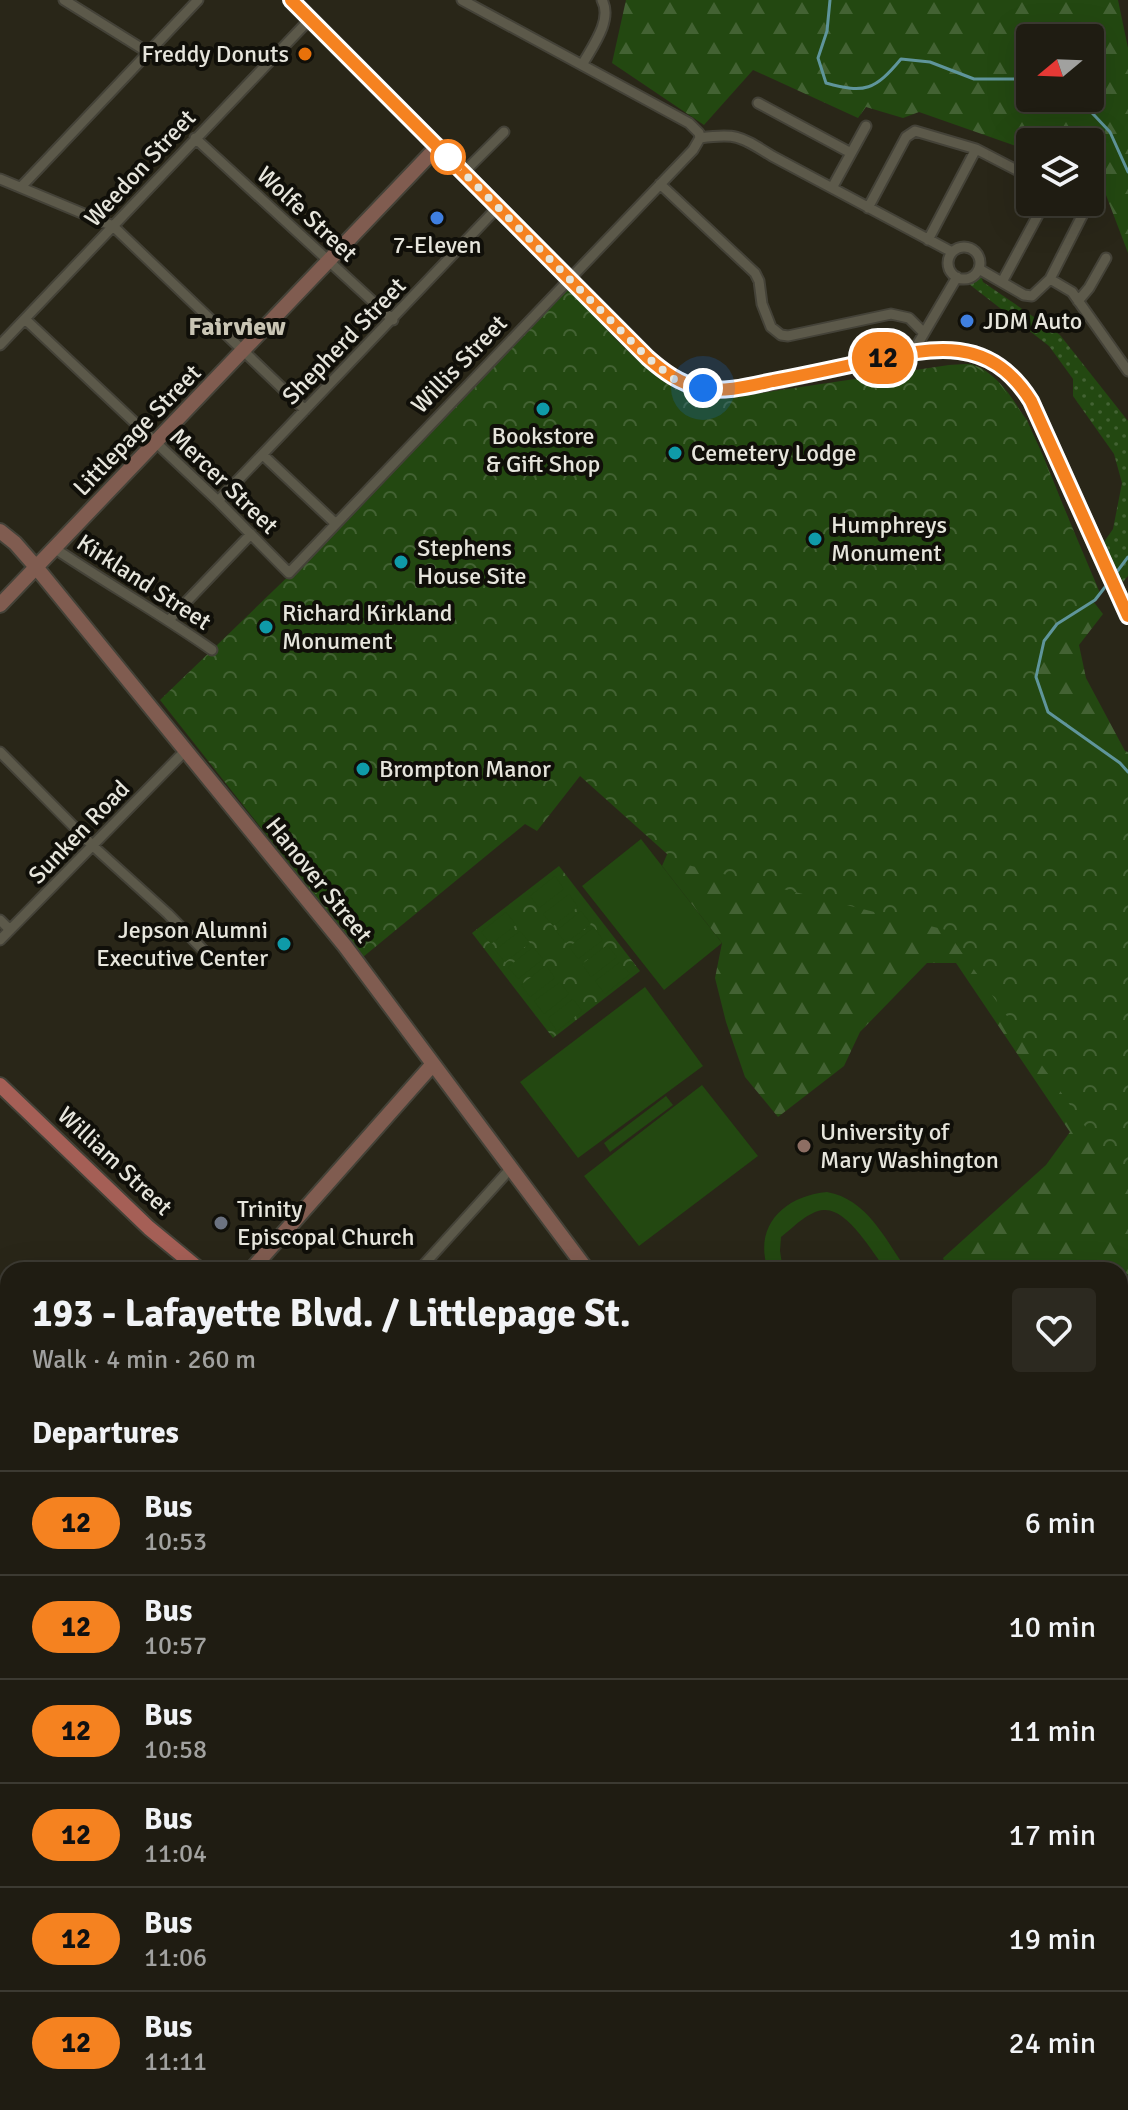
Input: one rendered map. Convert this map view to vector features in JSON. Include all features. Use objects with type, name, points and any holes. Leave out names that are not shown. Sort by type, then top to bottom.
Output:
[{"type":"main road","name":"William Street","points":[[0,1085],[149,1228],[190,1262]]},
{"type":"street","points":[[64,0],[149,53]]},
{"type":"street","points":[[21,187],[198,0]]},
{"type":"street","points":[[291,0],[674,379],[703,388],[757,385],[913,352],[946,349],[975,353],[999,365],[1013,377],[1036,411],[1128,616]]},
{"type":"street","points":[[462,0],[689,123],[700,138],[730,134],[744,138],[952,252]]},
{"type":"street","points":[[582,65],[606,20],[606,7],[602,0]]},
{"type":"street","name":"Weedon Street","points":[[0,345],[310,19]]},
{"type":"street","points":[[758,103],[851,153]]},
{"type":"street","points":[[832,188],[866,126]]},
{"type":"street","points":[[868,208],[906,137],[915,131],[976,149],[1016,170]]},
{"type":"street","points":[[464,172],[504,132]]},
{"type":"street","name":"Wolfe Street","points":[[195,138],[393,320]]},
{"type":"street","name":"Willis Street","points":[[289,573],[693,150],[700,138]]},
{"type":"street","name":"Littlepage Street","points":[[0,605],[438,146]]},
{"type":"street","points":[[928,240],[976,149]]},
{"type":"street","points":[[0,179],[113,226],[305,410]]},
{"type":"street","points":[[660,184],[755,273],[766,316],[775,332],[788,336],[891,314],[909,318],[923,332]]},
{"type":"street","name":"Shepherd Street","points":[[218,501],[498,207]]},
{"type":"street","points":[[1002,282],[1037,216]]},
{"type":"street","points":[[979,269],[1024,295],[1032,296],[1050,279],[1082,216]]},
{"type":"street","points":[[961,247],[972,249],[979,256],[979,269],[970,277],[957,277],[950,270],[952,252],[961,247]]},
{"type":"street","points":[[1078,301],[1106,258]]},
{"type":"street","points":[[913,352],[957,277]]},
{"type":"street","points":[[1050,279],[1072,292],[1128,371]]},
{"type":"street","name":"Mercer Street","points":[[25,319],[218,501],[289,573]]},
{"type":"street","points":[[263,455],[335,523]]},
{"type":"street","points":[[1,531],[36,549],[54,548]]},
{"type":"street","name":"Hanover Street","points":[[1,531],[36,567],[328,925],[511,1168],[576,1262]]},
{"type":"street","points":[[169,620],[251,534]]},
{"type":"street","name":"Kirkland Street","points":[[54,548],[212,650]]},
{"type":"street","name":"Sunken Road","points":[[0,940],[186,750]]},
{"type":"street","points":[[0,752],[210,957]]},
{"type":"street","points":[[0,920],[10,930]]},
{"type":"street","points":[[258,1262],[433,1064]]},
{"type":"street","points":[[426,1262],[511,1168]]},
{"type":"green space","points":[[626,0],[1118,0],[1128,48],[1128,253],[1104,190],[1104,128],[1016,128],[1016,146],[919,112],[903,118],[866,107],[858,118],[753,70],[704,125],[612,63]]},
{"type":"green space","points":[[981,276],[983,282],[1060,335],[1128,421],[1128,576],[1123,582],[1104,542],[1113,529],[1122,483],[1114,454],[1073,396],[1073,379],[1049,346],[965,281]]},
{"type":"green space","points":[[568,289],[650,371],[693,394],[734,397],[949,365],[973,365],[998,382],[1027,420],[1100,593],[1095,600],[1057,624],[1044,641],[1036,677],[1048,712],[1128,772],[1128,1187],[946,930],[676,862],[580,776],[537,831],[525,824],[363,957],[160,700],[328,538]]},
{"type":"green space","points":[[965,364],[974,365],[991,375],[1020,410],[1069,520],[1053,549],[1103,614],[1079,645],[1086,678],[1128,752],[1128,1262],[945,1262],[943,1258],[1046,1165],[1070,1132],[956,963],[927,963],[860,1032],[844,1066],[778,1117],[745,1077],[726,1022],[715,978],[722,943],[662,866],[672,843],[963,466],[949,365]]},
{"type":"green space","points":[[641,839],[722,943],[664,990],[582,886]]},
{"type":"green space","points":[[559,866],[640,971],[553,1038],[472,933]]},
{"type":"green space","points":[[555,876],[564,889],[539,908],[530,896]]},
{"type":"green space","points":[[569,894],[578,907],[553,926],[543,914]]},
{"type":"green space","points":[[581,911],[591,924],[566,943],[556,931]]},
{"type":"green space","points":[[506,912],[516,925],[491,944],[481,932]]},
{"type":"green space","points":[[594,927],[603,940],[578,959],[569,947]]},
{"type":"green space","points":[[520,931],[530,943],[505,962],[495,950]]},
{"type":"green space","points":[[607,945],[617,957],[591,977],[582,964]]},
{"type":"green space","points":[[533,947],[543,959],[518,979],[508,967]]},
{"type":"green space","points":[[620,962],[630,974],[605,994],[595,981]]},
{"type":"green space","points":[[546,965],[555,978],[530,997],[521,985]]},
{"type":"green space","points":[[560,982],[569,994],[544,1014],[534,1001]]},
{"type":"green space","points":[[645,987],[703,1066],[578,1158],[520,1082]]},
{"type":"green space","points":[[573,999],[582,1011],[557,1031],[548,1018]]},
{"type":"green space","points":[[702,1085],[758,1156],[639,1246],[584,1176]]},
{"type":"green space","points":[[666,1096],[673,1105],[610,1152],[604,1143]]},
{"type":"green space","points":[[827,1192],[853,1203],[874,1222],[902,1262],[880,1262],[842,1216],[824,1210],[807,1217],[781,1237],[782,1262],[766,1262],[765,1240],[776,1216],[785,1207]]},
{"type":"waterway","points":[[830,0],[827,31],[818,58],[826,83],[851,88],[868,87],[884,77],[901,59],[930,62],[974,79],[1016,79]]},
{"type":"waterway","points":[[1091,112],[1110,132],[1128,172]]},
{"type":"waterway","points":[[1116,573],[1128,557]]},
{"type":"waterway","points":[[1109,582],[1095,600],[1057,624],[1044,641],[1036,677],[1048,712],[1128,772]]},
{"type":"bus line","name":"12","points":[[291,0],[648,358],[674,379],[703,388],[757,385],[913,352],[946,349],[975,353],[999,365],[1021,386],[1031,401],[1128,616]]},
{"type":"place","name":"Freddy Donuts","points":[[305,54]]},
{"type":"place","name":"7-Eleven","points":[[437,218]]},
{"type":"place","name":"JDM Auto","points":[[967,321]]},
{"type":"place","name":"Bookstore & Gift Shop","points":[[543,409]]},
{"type":"place","name":"Cemetery Lodge","points":[[675,453]]},
{"type":"place","name":"Humphreys Monument","points":[[815,539]]},
{"type":"place","name":"Stephens House Site","points":[[401,562]]},
{"type":"place","name":"Richard Kirkland Monument","points":[[266,627]]},
{"type":"place","name":"Brompton Manor","points":[[363,769]]},
{"type":"place","name":"Jepson Alumni Executive Center","points":[[284,944]]},
{"type":"place","name":"University of Mary Washington","points":[[804,1146]]},
{"type":"place","name":"Trinity Episcopal Church","points":[[221,1223]]},
{"type":"district","name":"Fairview","points":[[237,327]]},
{"type":"route","points":[[448,157],[648,358],[674,379],[703,388]]}]
